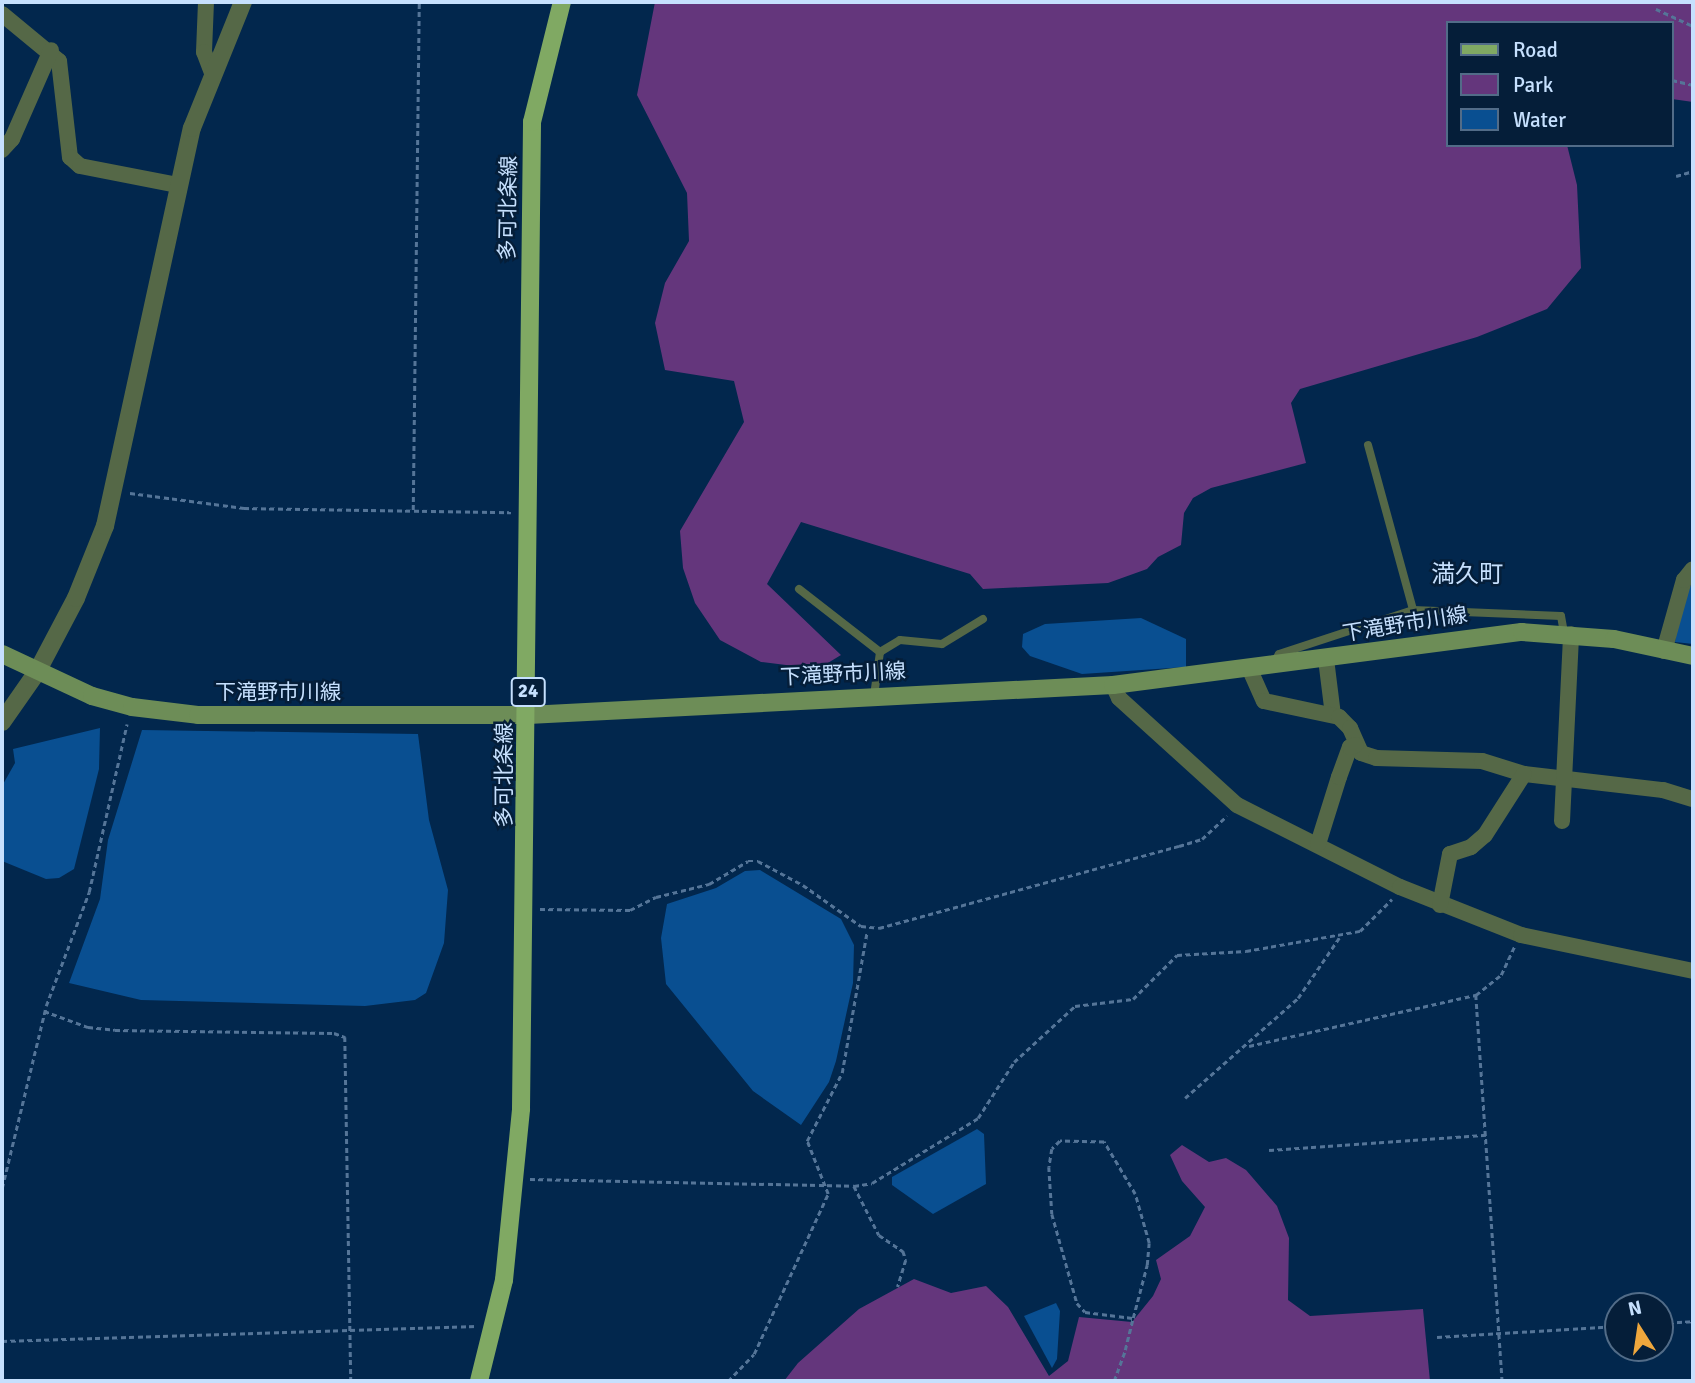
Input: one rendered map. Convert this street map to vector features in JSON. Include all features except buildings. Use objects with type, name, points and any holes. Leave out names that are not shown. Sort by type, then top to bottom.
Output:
[{"type":"main road","name":"多可北条線","points":[[479,1381],[494,1326],[517,1178],[526,908],[532,122],[562,2]]},
{"type":"main road","name":"下滝野市川線","points":[[2,654],[37,672],[132,707],[198,715],[528,715],[1113,685],[1270,668],[1488,634],[1567,633],[1693,656]]},
{"type":"street","points":[[206,2],[204,52],[213,75]]},
{"type":"street","points":[[2,722],[37,672],[81,587],[117,491],[178,185],[192,128],[243,2]]},
{"type":"street","points":[[2,14],[51,50],[59,61],[70,157],[80,166],[178,185]]},
{"type":"street","points":[[2,150],[12,139],[51,50]]},
{"type":"street","points":[[1664,651],[1684,580],[1693,569]]},
{"type":"street","points":[[1562,821],[1567,633]]},
{"type":"street","points":[[1326,659],[1333,715]]},
{"type":"street","points":[[1250,670],[1264,701],[1333,715],[1350,727],[1360,753],[1376,758],[1482,761],[1524,774],[1663,790],[1693,799]]},
{"type":"street","points":[[1113,685],[1119,698],[1237,805],[1400,887],[1521,936],[1693,971]]},
{"type":"street","points":[[1318,844],[1350,747],[1356,745]]},
{"type":"street","points":[[1440,905],[1450,854],[1471,846],[1485,835],[1524,774]]},
{"type":"lane","points":[[1368,445],[1413,610]]},
{"type":"lane","points":[[799,589],[880,652]]},
{"type":"lane","points":[[1270,668],[1279,654],[1413,610],[1561,616],[1567,633]]},
{"type":"lane","points":[[880,652],[900,640],[942,644],[983,619]]},
{"type":"lane","points":[[874,696],[880,652]]},
{"type":"path","points":[[413,510],[419,2]]},
{"type":"path","points":[[1656,9],[1693,26]]},
{"type":"path","points":[[1674,80],[1693,85]]},
{"type":"path","points":[[1676,176],[1693,171]]},
{"type":"path","points":[[117,491],[244,508],[529,512]]},
{"type":"path","points":[[2,1188],[44,1011],[89,892],[132,707]]},
{"type":"path","points":[[867,930],[1191,843],[1202,839],[1237,805]]},
{"type":"path","points":[[526,908],[630,910],[656,897],[709,884],[748,861],[758,861],[803,885],[867,930]]},
{"type":"path","points":[[517,1178],[854,1186],[872,1183],[978,1118],[1014,1062],[1075,1006],[1133,999],[1177,955],[1339,938],[1371,923],[1400,887]]},
{"type":"path","points":[[728,1381],[754,1354],[828,1194],[827,1184],[807,1141],[842,1073],[867,930]]},
{"type":"path","points":[[1249,1046],[1476,995],[1501,975],[1521,936]]},
{"type":"path","points":[[1185,1098],[1249,1046],[1312,982],[1339,938]]},
{"type":"path","points":[[1476,995],[1502,1381]]},
{"type":"path","points":[[44,1011],[88,1027],[116,1030],[334,1033],[345,1037],[351,1381]]},
{"type":"path","points":[[1269,1150],[1487,1135]]},
{"type":"path","points":[[1114,1381],[1133,1318],[1149,1243],[1135,1194],[1104,1142],[1094,1138],[1060,1140],[1052,1149],[1049,1167],[1052,1213],[1077,1303],[1085,1312],[1133,1318]]},
{"type":"path","points":[[854,1186],[879,1234],[903,1251],[906,1260],[898,1287]]},
{"type":"path","points":[[1674,1322],[1693,1321]]},
{"type":"path","points":[[2,1342],[494,1326]]},
{"type":"path","points":[[1437,1338],[1604,1327]]},
{"type":"green space","points":[[655,2],[1693,2],[1693,102],[1674,99],[1674,21],[1446,21],[1446,147],[1568,147],[1577,185],[1581,268],[1547,309],[1477,337],[1300,389],[1291,403],[1306,463],[1211,488],[1193,498],[1184,513],[1181,545],[1158,557],[1147,569],[1108,583],[983,589],[970,574],[801,522],[767,584],[841,655],[818,669],[761,662],[720,640],[695,603],[683,568],[680,531],[744,422],[734,381],[665,370],[655,323],[665,283],[689,241],[687,193],[637,95]]},
{"type":"green space","points":[[1182,1145],[1209,1162],[1226,1158],[1246,1170],[1277,1206],[1289,1238],[1288,1300],[1310,1316],[1423,1309],[1430,1381],[784,1381],[798,1363],[859,1309],[914,1279],[951,1293],[986,1286],[1008,1307],[1049,1376],[1068,1361],[1079,1317],[1132,1322],[1153,1296],[1161,1279],[1156,1260],[1190,1236],[1205,1207],[1182,1181],[1170,1155]]},
{"type":"water","points":[[1693,579],[1693,644],[1675,642],[1678,618]]},
{"type":"water","points":[[1141,618],[1186,639],[1186,667],[1082,674],[1030,656],[1022,647],[1023,634],[1045,624]]},
{"type":"water","points":[[100,728],[99,769],[74,869],[59,878],[46,879],[2,861],[2,786],[15,763],[13,749]]},
{"type":"water","points":[[142,730],[418,734],[429,820],[448,890],[444,943],[426,993],[415,1000],[365,1006],[141,1000],[69,983],[100,899],[108,840]]},
{"type":"water","points":[[760,870],[841,919],[854,945],[853,983],[836,1061],[829,1082],[801,1125],[753,1091],[666,984],[661,938],[667,904],[716,888],[745,871]]},
{"type":"water","points":[[977,1129],[984,1134],[986,1184],[933,1214],[892,1185],[892,1177]]},
{"type":"water","points":[[1056,1303],[1060,1311],[1057,1359],[1052,1368],[1024,1316]]},
{"type":"district","name":"満久町","points":[[1467,575]]}]
